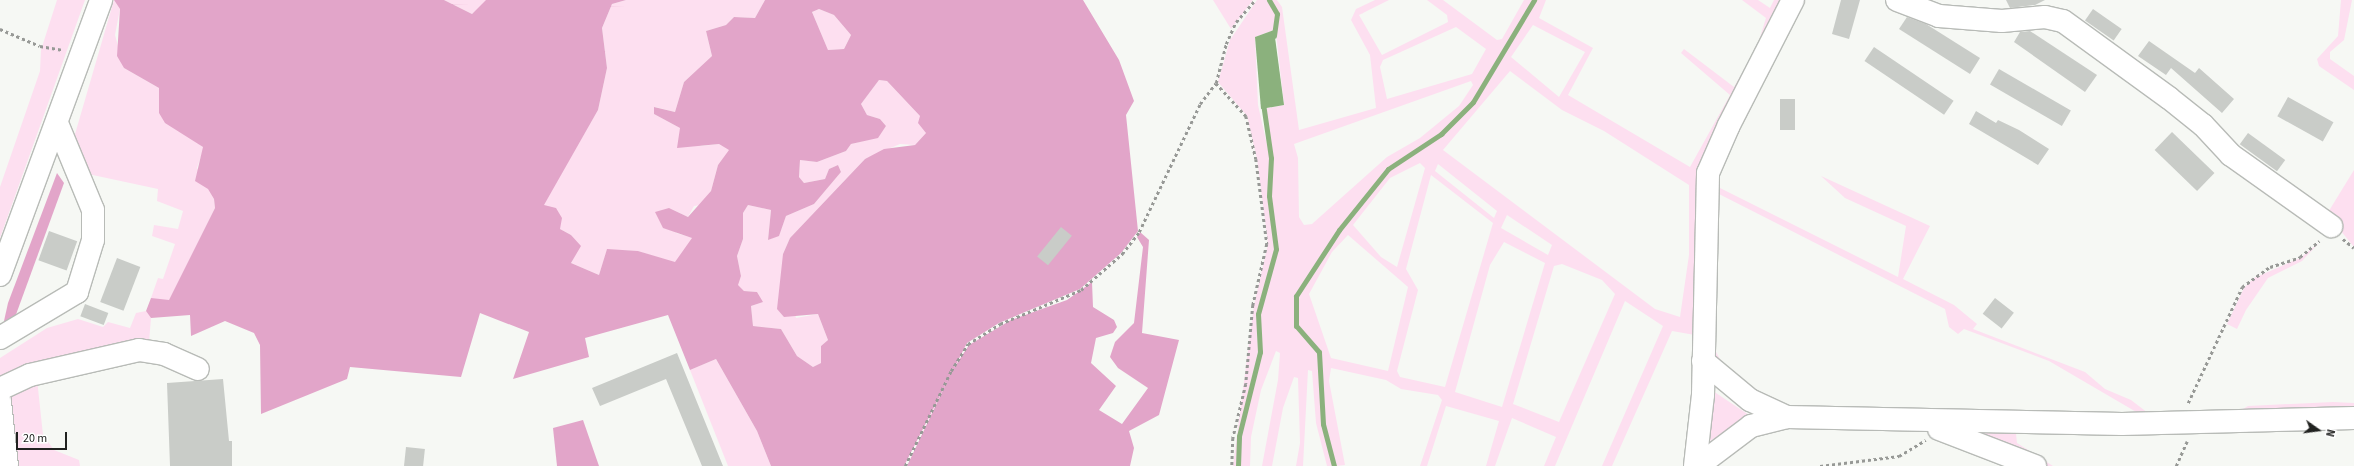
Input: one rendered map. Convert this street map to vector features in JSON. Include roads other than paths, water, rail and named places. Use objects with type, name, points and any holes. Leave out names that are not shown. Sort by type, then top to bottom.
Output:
[{"type":"street","points":[[0,275],[84,51],[101,0]]},
{"type":"street","points":[[1695,466],[1703,361],[1708,173],[1719,144],[1793,0]]},
{"type":"street","points":[[1897,0],[1939,16],[2002,21],[2045,18],[2063,21],[2169,98],[2203,125],[2231,155],[2331,226]]},
{"type":"street","points":[[0,338],[76,292],[93,240],[93,210],[57,123]]},
{"type":"street","points":[[0,388],[30,375],[139,350],[164,354],[198,369]]},
{"type":"street","points":[[1703,361],[1750,400],[1787,417]]},
{"type":"street","points":[[0,402],[7,466]]},
{"type":"street","points":[[1698,466],[1751,426],[1787,417],[1880,421],[2188,422],[2354,418]]},
{"type":"street","points":[[1880,421],[1943,429],[2034,466]]},
{"type":"waterway","points":[[1269,0],[1277,14],[1274,36]]},
{"type":"waterway","points":[[1334,466],[1323,424],[1319,352],[1296,326],[1296,296],[1339,230],[1388,169],[1441,134],[1473,102],[1534,0]]},
{"type":"waterway","points":[[1238,466],[1239,436],[1260,352],[1258,314],[1276,249],[1269,196],[1271,158],[1263,103]]}]
